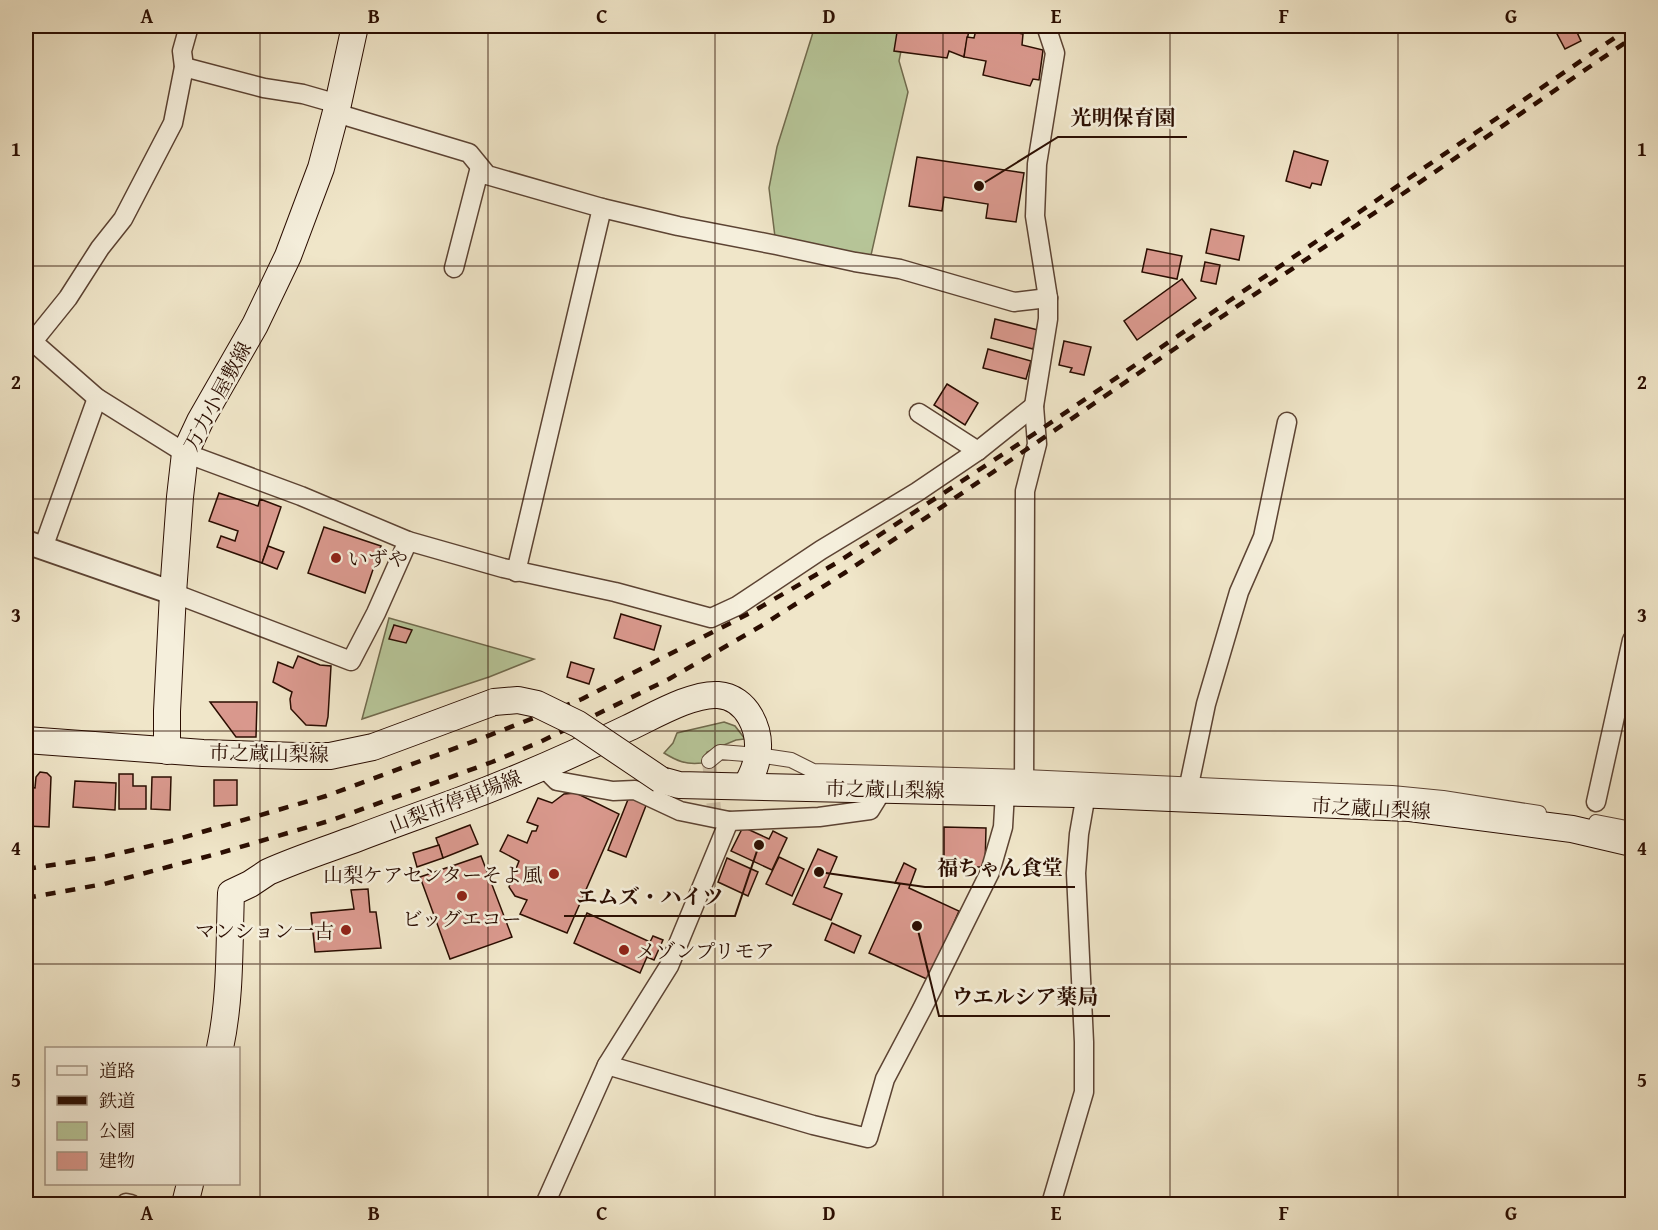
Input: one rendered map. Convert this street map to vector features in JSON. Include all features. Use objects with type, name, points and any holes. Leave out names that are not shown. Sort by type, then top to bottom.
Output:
[{"type":"main road","name":"万力小屋敷線","points":[[167,751],[173,593],[185,453],[200,421],[255,325],[288,256],[321,168],[337,109],[355,26]]},
{"type":"main road","name":"山梨市停車場線","points":[[220,1047],[230,969],[231,892],[250,885],[268,872],[543,767],[684,702],[706,696],[726,697],[740,704],[748,712],[757,731],[758,755],[746,786]]},
{"type":"main road","name":"市之蔵山梨線","points":[[167,751],[330,756],[373,747],[494,702],[518,700],[537,704],[578,724],[661,780],[679,785],[882,789],[1018,787],[1086,794],[1187,792],[1410,808],[1572,829],[1632,843]]},
{"type":"main road","points":[[26,740],[167,751]]},
{"type":"main road","points":[[185,1204],[190,1185]]},
{"type":"street","points":[[189,26],[182,51],[184,67],[173,123],[123,219],[100,248],[68,298],[29,346],[97,398],[185,453],[301,496],[408,541],[516,572],[615,592],[711,618],[737,606],[821,550],[917,492],[978,451],[1035,406]]},
{"type":"street","points":[[607,1065],[813,1125],[868,1138],[885,1079],[990,872],[1018,787],[1024,491],[1037,444],[1035,406],[1048,319],[1048,298],[1035,216],[1037,164],[1055,53],[1046,26]]},
{"type":"street","points":[[184,67],[264,88],[303,94],[337,109],[469,153],[487,175],[602,208],[678,226],[900,269],[1014,302],[1048,298]]},
{"type":"street","points":[[454,268],[480,167]]},
{"type":"street","points":[[516,572],[602,208]]},
{"type":"street","points":[[97,398],[34,545],[173,593],[351,661],[376,614],[408,541]]},
{"type":"street","points":[[920,413],[978,451]]},
{"type":"street","points":[[1187,792],[1206,704],[1239,592],[1263,537],[1287,422]]},
{"type":"street","points":[[1596,802],[1632,640]]},
{"type":"street","points":[[709,760],[720,752],[758,755],[791,760],[813,771],[1018,787],[1187,792],[1392,793],[1510,808],[1632,829]]},
{"type":"street","points":[[543,767],[557,781],[613,791],[635,790],[680,811],[729,821],[819,817],[870,810],[882,789]]},
{"type":"street","points":[[1050,1204],[1084,1092],[1084,1042],[1076,873],[1079,834],[1086,794]]},
{"type":"street","points":[[545,1204],[607,1065],[669,966],[729,821]]},
{"type":"green space","points":[[815,26],[906,26],[899,61],[908,92],[869,264],[776,245],[769,188],[777,147]]},
{"type":"green space","points":[[389,618],[534,659],[489,677],[362,719]]},
{"type":"green space","points":[[724,722],[735,726],[745,739],[736,740],[707,752],[702,763],[682,762],[664,753],[673,743],[677,733]]},
{"type":"building","points":[[898,26],[956,26],[969,30],[964,57],[949,51],[947,58],[894,51]]},
{"type":"building","points":[[977,26],[1023,34],[1022,45],[1043,50],[1039,80],[1033,79],[1030,86],[983,75],[986,61],[964,57],[967,37],[974,38]]},
{"type":"building","points":[[1574,26],[1581,41],[1565,49],[1556,32]]},
{"type":"building","points":[[1294,151],[1328,161],[1321,185],[1312,183],[1310,188],[1286,181]]},
{"type":"building","points":[[917,157],[1024,173],[1016,222],[986,218],[988,204],[944,197],[942,211],[909,206]]},
{"type":"building","points":[[1211,229],[1244,236],[1239,260],[1206,253]]},
{"type":"building","points":[[1147,249],[1182,256],[1177,279],[1142,272]]},
{"type":"building","points":[[1205,262],[1220,265],[1216,284],[1201,281]]},
{"type":"building","points":[[1182,279],[1196,298],[1137,340],[1124,321]]},
{"type":"building","points":[[995,319],[1038,330],[1033,349],[991,338]]},
{"type":"building","points":[[1064,341],[1091,347],[1084,375],[1070,372],[1072,368],[1059,365]]},
{"type":"building","points":[[988,349],[1031,361],[1026,379],[983,368]]},
{"type":"building","points":[[947,384],[978,403],[965,425],[934,405]]},
{"type":"building","points":[[219,493],[258,506],[260,499],[281,507],[262,563],[217,547],[221,536],[235,541],[238,531],[209,521]]},
{"type":"building","points":[[324,527],[381,546],[365,593],[308,573]]},
{"type":"building","points":[[268,546],[284,552],[277,569],[262,563]]},
{"type":"building","points":[[621,614],[661,626],[654,650],[614,638]]},
{"type":"building","points":[[394,625],[412,630],[406,643],[389,639]]},
{"type":"building","points":[[298,656],[320,665],[331,666],[326,726],[306,725],[291,709],[292,692],[273,682],[278,662],[293,668]]},
{"type":"building","points":[[571,662],[594,669],[589,684],[567,677]]},
{"type":"building","points":[[210,702],[257,702],[256,737],[236,737]]},
{"type":"building","points":[[40,772],[47,773],[51,777],[49,827],[26,826],[26,787],[35,788],[36,777]]},
{"type":"building","points":[[119,774],[133,774],[133,786],[146,786],[146,809],[119,809]]},
{"type":"building","points":[[152,777],[171,777],[170,810],[151,809]]},
{"type":"building","points":[[214,780],[237,780],[237,805],[214,806]]},
{"type":"building","points":[[75,781],[116,783],[115,810],[73,807]]},
{"type":"building","name":"山梨ケアセンターそよ風","points":[[576,793],[619,814],[567,933],[520,914],[527,900],[515,896],[509,887],[519,861],[500,851],[508,835],[527,843],[532,831],[536,831],[538,826],[527,822],[538,798],[552,803],[564,794]]},
{"type":"building","points":[[629,797],[647,803],[626,857],[608,850]]},
{"type":"building","points":[[470,825],[478,844],[443,858],[436,838]]},
{"type":"building","points":[[743,827],[769,839],[773,831],[787,838],[772,870],[731,851]]},
{"type":"building","points":[[944,827],[986,828],[985,867],[944,867]]},
{"type":"building","points":[[439,845],[443,858],[417,867],[413,853]]},
{"type":"building","points":[[818,849],[837,857],[824,887],[842,894],[831,920],[793,904]]},
{"type":"building","name":"ビッグエコー","points":[[481,856],[512,937],[450,959],[420,877]]},
{"type":"building","points":[[779,857],[804,869],[792,896],[766,884]]},
{"type":"building","points":[[727,858],[758,872],[748,896],[718,882]]},
{"type":"building","points":[[904,863],[916,869],[909,888],[959,911],[929,980],[869,953],[900,884],[895,883]]},
{"type":"building","name":"マンション一古","points":[[368,889],[370,912],[376,912],[381,948],[315,952],[311,913],[354,909],[351,890]]},
{"type":"building","name":"メゾンプリモア","points":[[587,913],[650,942],[653,936],[663,940],[654,960],[647,957],[640,973],[574,943]]},
{"type":"building","points":[[832,923],[861,936],[854,953],[825,940]]},
{"type":"tunnel","points":[[709,761],[715,818]]},
{"type":"railway","points":[[26,869],[99,858],[171,841],[326,796],[582,699],[752,612],[838,562],[1037,432],[1632,26]]},
{"type":"railway","points":[[26,898],[104,884],[332,820],[492,762],[540,742],[669,679],[761,626],[846,572],[1632,38]]},
{"type":"place","name":"光明保育園","points":[[979,186]]},
{"type":"place","name":"いずや","points":[[336,558]]},
{"type":"place","name":"エムズ・ハイツ","points":[[759,845]]},
{"type":"place","name":"福ちゃん食堂","points":[[819,872]]},
{"type":"place","name":"山梨ケアセンターそよ風","points":[[554,874]]},
{"type":"place","name":"ビッグエコー","points":[[462,896]]},
{"type":"place","name":"ウエルシア薬局","points":[[917,926]]},
{"type":"place","name":"マンション一古","points":[[346,930]]},
{"type":"place","name":"メゾンプリモア","points":[[624,950]]}]
